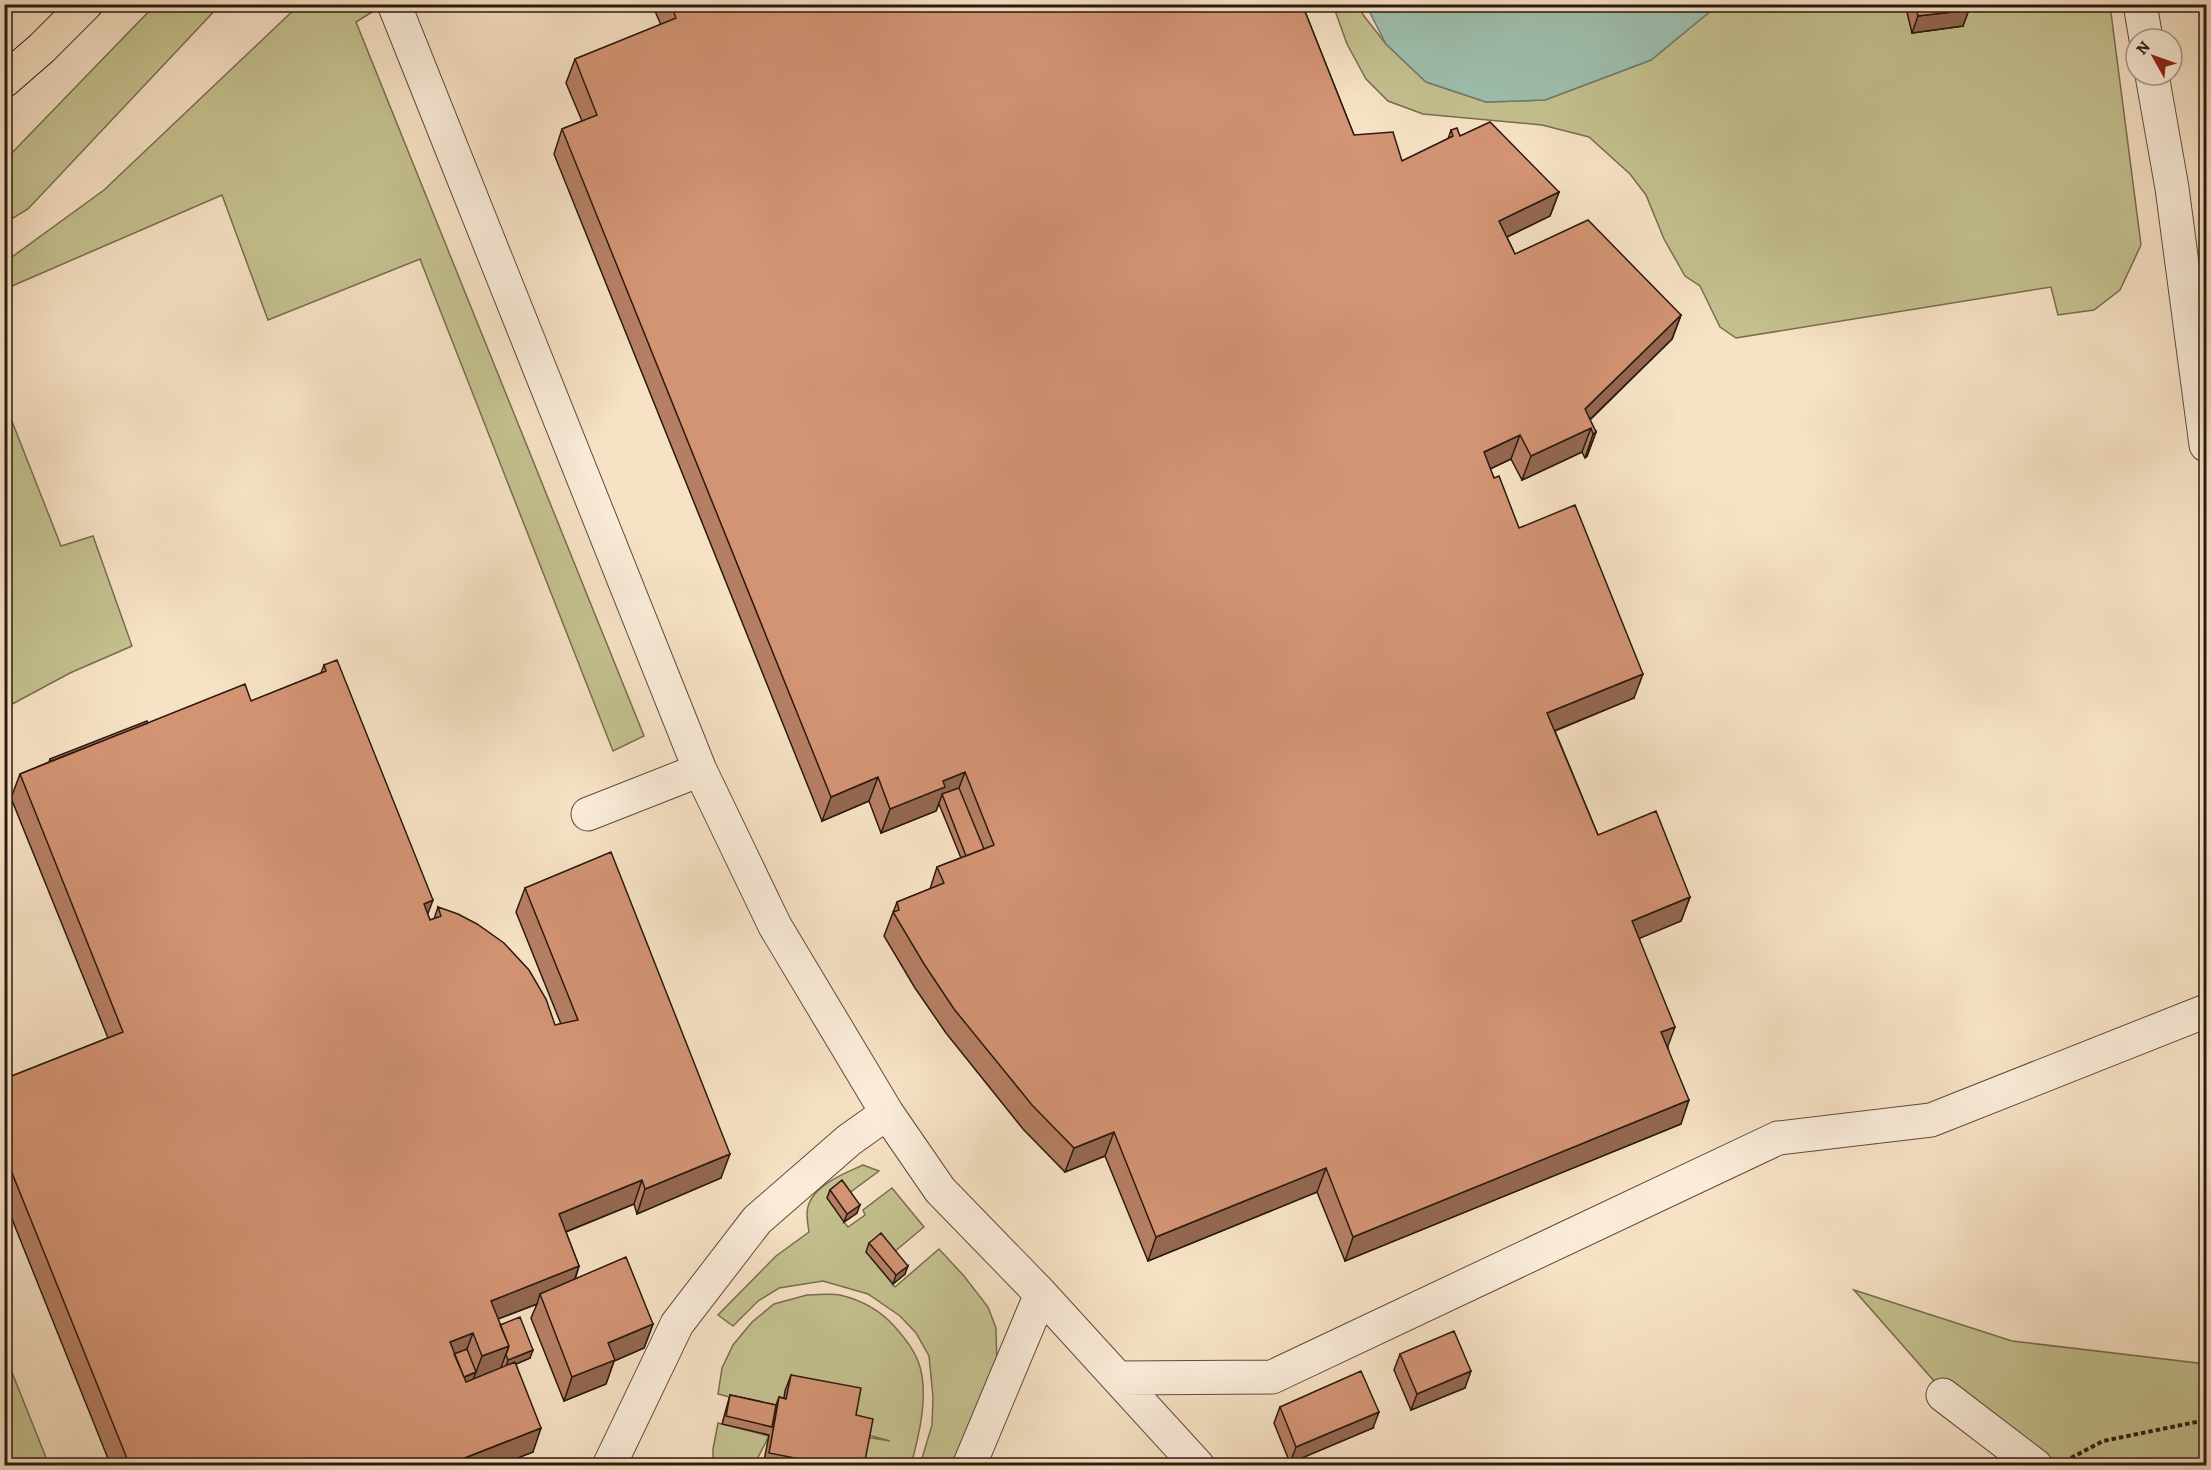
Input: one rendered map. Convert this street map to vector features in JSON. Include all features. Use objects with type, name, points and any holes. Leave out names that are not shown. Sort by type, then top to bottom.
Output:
[{"type":"main road","points":[[4,81],[42,48],[86,4]]},
{"type":"street","points":[[394,4],[700,770],[775,926],[887,1113],[940,1190],[1041,1294],[1198,1466]]},
{"type":"street","points":[[2140,4],[2144,27]]},
{"type":"street","points":[[2154,87],[2172,188],[2206,445]]},
{"type":"street","points":[[588,814],[700,770]]},
{"type":"street","points":[[1118,1378],[1272,1377],[1778,1138],[1931,1120],[2206,1011]]},
{"type":"street","points":[[609,1466],[677,1324],[757,1220],[849,1140],[887,1113]]},
{"type":"street","points":[[969,1466],[1041,1294]]},
{"type":"street","points":[[1943,1395],[2051,1463]]},
{"type":"path","points":[[2051,1463],[2103,1441],[2206,1420]]},
{"type":"shaded area","points":[[155,5],[220,5],[28,209],[5,223],[5,160]]},
{"type":"shaded area","points":[[299,5],[371,5],[372,12],[356,22],[644,736],[613,751],[420,259],[268,320],[222,195],[5,289],[5,262],[104,190]]},
{"type":"shaded area","points":[[1333,5],[1358,5],[1386,44],[1426,82],[1486,102],[1545,100],[1651,60],[1716,5],[2110,5],[2141,245],[2120,290],[2094,310],[2058,315],[2051,287],[1736,338],[1720,327],[1700,286],[1685,276],[1664,239],[1646,195],[1630,174],[1589,137],[1542,125],[1423,114],[1388,101],[1366,79],[1347,44]]},
{"type":"shaded area","points":[[1366,5],[1716,5],[1651,60],[1545,100],[1486,102],[1426,82],[1386,44]]},
{"type":"shaded area","points":[[4,401],[61,546],[93,536],[132,646],[70,673],[5,708]]},
{"type":"shaded area","points":[[863,1165],[879,1171],[848,1194],[844,1222],[848,1227],[865,1215],[863,1210],[892,1188],[924,1227],[894,1252],[867,1252],[895,1287],[939,1249],[988,1307],[996,1328],[997,1368],[954,1465],[920,1465],[932,1425],[933,1397],[929,1356],[916,1333],[900,1316],[868,1294],[823,1281],[779,1288],[758,1301],[733,1326],[718,1315],[776,1256],[809,1232],[807,1213],[813,1196],[837,1177]]},
{"type":"shaded area","points":[[1854,1290],[2012,1341],[2206,1364],[2206,1465],[2008,1465]]},
{"type":"shaded area","points":[[836,1294],[863,1303],[889,1321],[911,1347],[921,1373],[923,1399],[920,1427],[911,1465],[862,1465],[866,1437],[890,1441],[718,1394],[722,1368],[733,1345],[752,1322],[774,1304],[807,1295]]},
{"type":"shaded area","points":[[5,1355],[49,1465],[5,1465]]},
{"type":"shaded area","points":[[718,1423],[769,1436],[754,1465],[713,1466],[713,1449]]},
{"type":"building","points":[[671,4],[1302,4],[1354,135],[1393,132],[1402,161],[1453,136],[1451,130],[1457,128],[1460,136],[1490,122],[1559,192],[1499,221],[1515,254],[1588,220],[1681,315],[1585,409],[1596,432],[1593,434],[1591,428],[1531,456],[1520,435],[1484,452],[1494,478],[1499,476],[1519,528],[1575,505],[1643,674],[1547,713],[1598,835],[1656,811],[1690,897],[1632,921],[1675,1027],[1661,1032],[1689,1100],[1353,1237],[1326,1168],[1156,1237],[1114,1132],[1074,1148],[1032,1105],[954,1009],[893,912],[899,910],[897,902],[944,883],[937,867],[994,845],[965,772],[943,781],[945,787],[890,809],[878,777],[831,797],[562,129],[597,115],[575,59],[676,18]]},
{"type":"building","points":[[1915,4],[1968,4],[1969,10],[1918,16]]},
{"type":"building","points":[[337,660],[433,900],[424,904],[430,920],[441,916],[438,907],[477,924],[504,943],[529,970],[546,999],[555,1025],[578,1020],[525,888],[611,852],[730,1154],[645,1189],[642,1180],[559,1214],[579,1266],[491,1301],[509,1346],[482,1356],[473,1333],[450,1342],[466,1382],[515,1362],[541,1428],[457,1461],[459,1466],[130,1466],[4,1153],[4,1079],[123,1032],[20,774],[245,684],[251,701],[326,671],[324,665]]},
{"type":"building","points":[[147,721],[148,723],[51,761],[50,759]]},
{"type":"building","points":[[959,788],[984,849],[966,856],[942,794]]},
{"type":"building","points":[[842,1180],[860,1205],[847,1214],[830,1190]]},
{"type":"building","points":[[881,1233],[908,1266],[896,1275],[869,1243]]},
{"type":"building","points":[[626,1257],[653,1324],[608,1343],[615,1360],[572,1377],[540,1294]]},
{"type":"building","points":[[520,1317],[533,1350],[508,1360],[506,1355],[509,1346],[500,1325]]},
{"type":"building","points":[[1454,1331],[1471,1371],[1417,1394],[1400,1354]]},
{"type":"building","points":[[467,1349],[476,1372],[464,1377],[454,1354]]},
{"type":"building","points":[[1361,1371],[1379,1412],[1296,1447],[1280,1407]]},
{"type":"building","points":[[791,1375],[861,1388],[856,1415],[873,1419],[864,1466],[836,1466],[769,1453],[779,1397],[786,1399]]},
{"type":"building","points":[[730,1395],[776,1405],[772,1427],[726,1416]]}]
